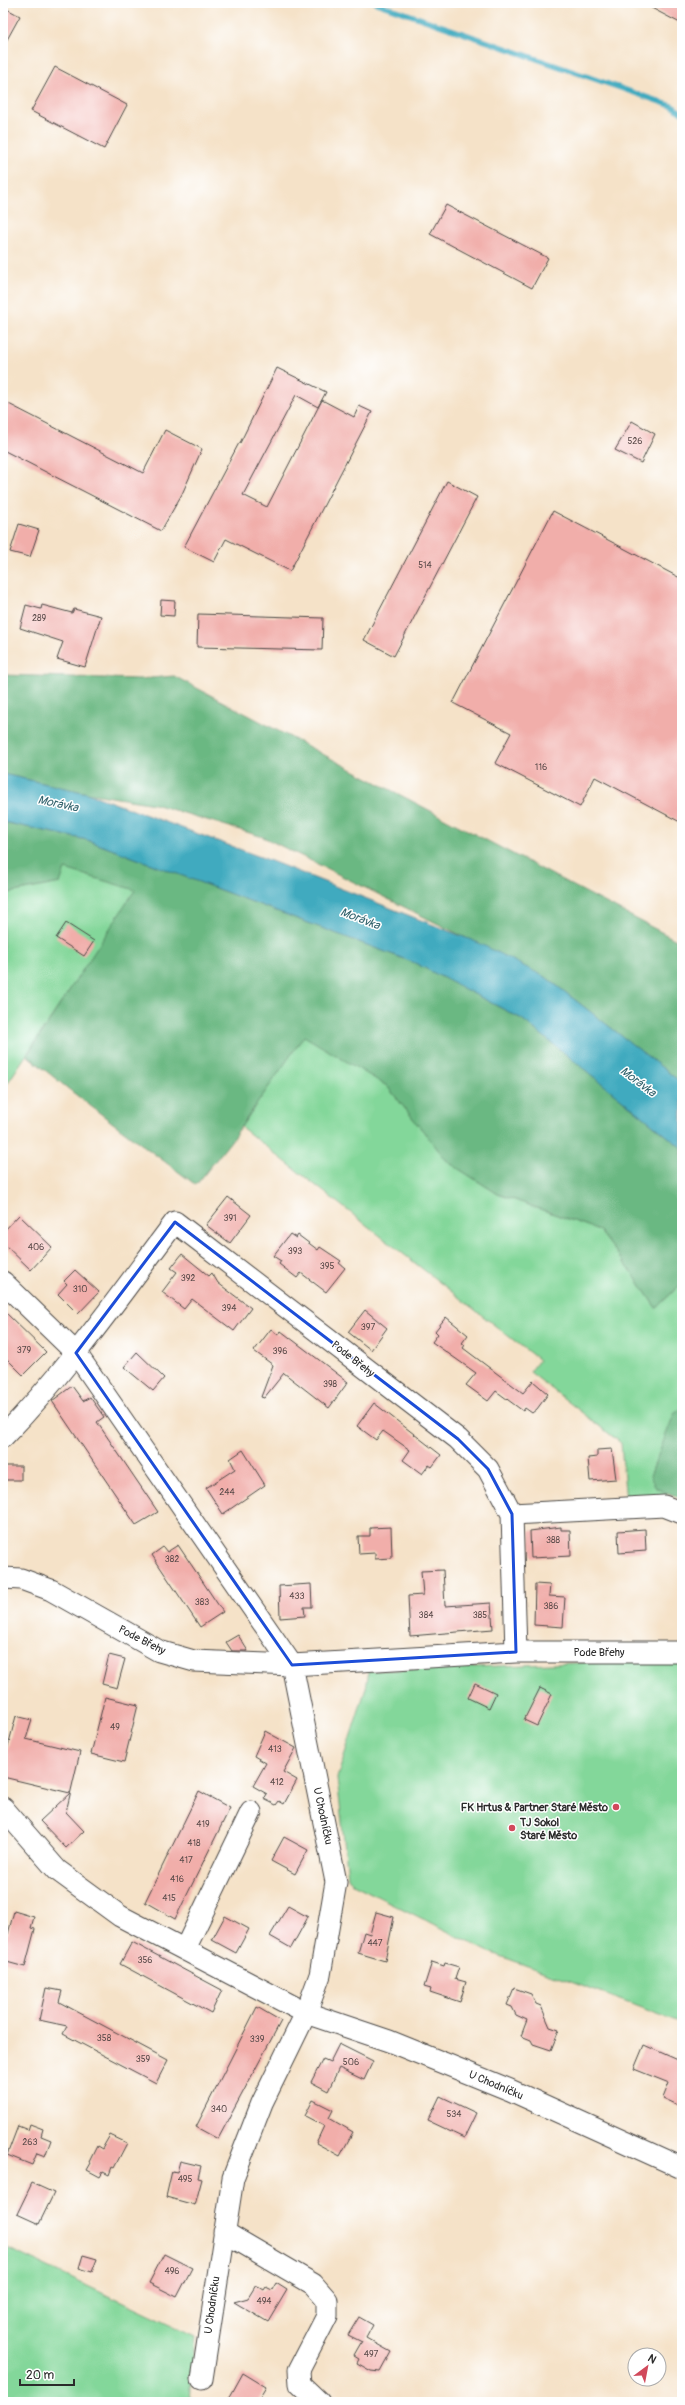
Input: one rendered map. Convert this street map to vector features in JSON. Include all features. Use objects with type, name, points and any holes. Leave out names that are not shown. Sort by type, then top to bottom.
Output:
[{"type":"street","name":"Pode Břehy","points":[[76,1353],[175,1222],[458,1439],[488,1469],[512,1514],[516,1652]]},
{"type":"street","points":[[3,1282],[76,1353],[292,1664]]},
{"type":"street","points":[[3,1437],[25,1414],[76,1353]]},
{"type":"street","points":[[512,1514],[664,1506],[682,1513]]},
{"type":"street","name":"Pode Břehy","points":[[3,1578],[21,1579],[51,1590],[159,1651],[194,1661],[292,1664],[516,1652],[682,1652]]},
{"type":"street","name":"U Chodníčku","points":[[202,2379],[233,2178],[262,2103],[306,2013],[320,1975],[330,1926],[336,1882],[292,1664]]},
{"type":"street","name":"U Chodníčku","points":[[3,1808],[57,1870],[120,1916],[306,2013],[389,2041],[510,2090],[682,2168]]},
{"type":"street","points":[[185,1950],[251,1812]]},
{"type":"street","points":[[224,2232],[313,2284],[327,2300],[327,2316],[299,2370],[300,2384],[319,2402]]},
{"type":"highlighted area","points":[[175,1222],[458,1439],[488,1469],[512,1514],[516,1652],[292,1665],[76,1353]]},
{"type":"green space","points":[[3,675],[139,679],[174,676],[682,943],[682,1083],[547,978],[263,837],[154,804],[87,793],[3,774]]},
{"type":"green space","points":[[3,822],[87,840],[415,963],[522,1019],[682,1148],[682,1283],[656,1308],[633,1274],[599,1230],[498,1194],[448,1162],[387,1086],[304,1036],[231,1141],[196,1185],[89,1105],[27,1055],[135,890],[65,869],[60,883],[3,894]]},
{"type":"green space","points":[[65,868],[136,890],[3,1090],[3,894],[60,883]]},
{"type":"green space","points":[[304,1035],[387,1086],[448,1162],[498,1194],[599,1230],[633,1274],[656,1308],[682,1283],[682,1408],[674,1414],[656,1488],[667,1492],[666,1502],[626,1503],[621,1443],[530,1372],[539,1360],[241,1127]]},
{"type":"green space","points":[[682,1408],[682,1499],[656,1488],[650,1476],[674,1414]]},
{"type":"green space","name":"TJ Sokol Staré Město","points":[[682,1659],[682,2023],[487,1951],[353,1884],[348,1877],[337,1778],[366,1688],[369,1671]]},
{"type":"green space","points":[[3,2246],[195,2337],[190,2402],[3,2402]]},
{"type":"water","name":"Morávka","points":[[3,774],[87,793],[266,859],[479,943],[547,978],[682,1083],[682,1148],[522,1019],[415,963],[87,840],[3,822]]},
{"type":"building","points":[[642,3],[682,3],[682,24]]},
{"type":"building","points":[[3,7],[20,16],[3,47]]},
{"type":"building","points":[[55,67],[127,105],[104,149],[31,111]]},
{"type":"building","points":[[446,205],[548,258],[532,288],[430,234]]},
{"type":"building","points":[[277,368],[326,392],[318,407],[296,395],[243,495],[267,507],[322,400],[354,417],[359,406],[372,412],[290,571],[226,539],[214,562],[184,547],[240,443]]},
{"type":"building","points":[[3,401],[143,473],[165,430],[202,449],[182,494],[161,531],[3,450]]},
{"type":"building","points":[[632,421],[655,434],[641,463],[615,450]]},
{"type":"building","points":[[447,481],[477,497],[394,656],[364,640]]},
{"type":"building","points":[[553,511],[682,579],[682,823],[595,777],[580,807],[495,763],[511,733],[453,703]]},
{"type":"building","points":[[19,524],[39,530],[30,557],[10,552]]},
{"type":"building","points":[[161,600],[175,601],[174,616],[160,615]]},
{"type":"building","points":[[26,605],[41,609],[42,605],[72,613],[74,609],[101,616],[85,667],[57,659],[63,642],[20,628]]},
{"type":"building","points":[[198,614],[323,618],[322,650],[197,647]]},
{"type":"building","points":[[66,923],[94,941],[84,956],[56,938]]},
{"type":"building","points":[[228,1197],[251,1215],[230,1243],[206,1225]]},
{"type":"building","points":[[19,1215],[52,1247],[31,1270],[3,1243],[3,1232]]},
{"type":"building","points":[[290,1234],[296,1238],[298,1235],[318,1250],[320,1247],[341,1261],[339,1263],[345,1268],[326,1292],[301,1273],[297,1278],[279,1264],[281,1261],[273,1256]]},
{"type":"building","points":[[182,1254],[209,1276],[212,1273],[218,1283],[251,1308],[234,1331],[192,1299],[184,1309],[162,1292],[177,1272],[171,1268]]},
{"type":"building","points":[[75,1270],[99,1292],[78,1314],[58,1294],[67,1284],[64,1281]]},
{"type":"building","points":[[3,1310],[46,1352],[23,1375],[3,1355]]},
{"type":"building","points":[[365,1310],[387,1328],[371,1350],[348,1332]]},
{"type":"building","points":[[446,1317],[468,1335],[462,1343],[465,1345],[463,1348],[523,1393],[533,1381],[548,1394],[537,1409],[532,1413],[525,1408],[523,1411],[496,1391],[488,1401],[466,1385],[476,1373],[432,1342],[438,1334],[435,1331]]},
{"type":"building","points":[[271,1329],[278,1335],[281,1331],[348,1382],[329,1408],[284,1373],[264,1398],[261,1397],[273,1365],[254,1351]]},
{"type":"building","points":[[137,1352],[164,1378],[153,1391],[124,1367]]},
{"type":"building","points":[[72,1386],[83,1401],[90,1397],[104,1417],[97,1422],[158,1512],[136,1525],[52,1401]]},
{"type":"building","points":[[374,1403],[441,1455],[432,1467],[429,1465],[422,1474],[403,1460],[410,1450],[383,1431],[376,1440],[357,1426]]},
{"type":"building","points":[[612,1449],[616,1479],[590,1481],[588,1458],[597,1457],[597,1450]]},
{"type":"building","points":[[243,1450],[265,1485],[223,1514],[206,1488],[235,1469],[230,1459]]},
{"type":"building","points":[[3,1466],[21,1466],[21,1480],[3,1480]]},
{"type":"building","points":[[391,1527],[392,1558],[375,1559],[375,1553],[359,1554],[358,1536],[370,1536],[370,1528]]},
{"type":"building","points":[[561,1527],[561,1530],[570,1530],[571,1556],[531,1558],[530,1531]]},
{"type":"building","points":[[645,1529],[646,1551],[619,1553],[618,1531]]},
{"type":"building","points":[[178,1545],[223,1612],[200,1627],[152,1555],[163,1547],[167,1552]]},
{"type":"building","points":[[443,1570],[445,1606],[491,1603],[493,1629],[410,1636],[408,1596],[423,1595],[421,1571]]},
{"type":"building","points":[[311,1584],[312,1607],[304,1607],[305,1616],[280,1618],[279,1586]]},
{"type":"building","points":[[535,1584],[550,1585],[549,1596],[565,1597],[563,1627],[534,1625]]},
{"type":"building","points":[[238,1635],[248,1651],[232,1651],[226,1642]]},
{"type":"building","points":[[109,1655],[125,1659],[117,1688],[102,1684]]},
{"type":"building","points":[[475,1683],[496,1693],[489,1708],[468,1698]]},
{"type":"building","points":[[540,1688],[552,1694],[537,1726],[524,1720]]},
{"type":"building","points":[[105,1697],[138,1705],[124,1762],[91,1754]]},
{"type":"building","points":[[16,1716],[32,1720],[26,1739],[80,1752],[66,1812],[84,1831],[66,1848],[40,1821],[70,1793],[3,1777],[3,1765]]},
{"type":"building","points":[[265,1731],[296,1748],[283,1772],[297,1780],[284,1804],[279,1801],[276,1805],[264,1799],[267,1794],[253,1786],[266,1763],[254,1756]]},
{"type":"building","points":[[199,1791],[230,1808],[175,1919],[145,1902]]},
{"type":"building","points":[[284,1837],[308,1850],[295,1874],[271,1861]]},
{"type":"building","points":[[288,1906],[308,1917],[291,1948],[270,1936]]},
{"type":"building","points":[[14,1911],[34,1917],[31,1928],[35,1929],[25,1967],[3,1961],[3,1933],[8,1934]]},
{"type":"building","points":[[376,1912],[394,1917],[385,1961],[358,1953],[364,1932],[370,1934]]},
{"type":"building","points":[[225,1916],[249,1929],[236,1953],[212,1940]]},
{"type":"building","points":[[132,1942],[222,1990],[211,2013],[120,1964]]},
{"type":"building","points":[[432,1962],[444,1966],[445,1963],[459,1967],[455,1979],[466,1982],[460,2002],[430,1992],[431,1989],[424,1987]]},
{"type":"building","points":[[46,1988],[62,1991],[59,2002],[168,2060],[156,2083],[63,2034],[67,2026],[39,2020]]},
{"type":"building","points":[[514,1988],[531,1994],[536,2004],[541,2006],[550,2027],[559,2030],[551,2050],[533,2044],[531,2040],[521,2036],[527,2020],[516,2015],[512,2007],[507,2005]]},
{"type":"building","points":[[257,2007],[281,2021],[218,2139],[196,2127]]},
{"type":"building","points":[[339,2044],[373,2061],[364,2080],[339,2068],[328,2091],[311,2082],[323,2059],[330,2062]]},
{"type":"building","points":[[644,2045],[678,2060],[682,2052],[682,2107],[663,2098],[669,2083],[634,2069]]},
{"type":"building","points":[[440,2096],[476,2113],[464,2138],[428,2121]]},
{"type":"building","points":[[313,2100],[333,2110],[329,2118],[353,2132],[340,2156],[316,2143],[324,2126],[305,2116]]},
{"type":"building","points":[[30,2124],[43,2129],[41,2136],[51,2140],[45,2156],[37,2153],[32,2165],[7,2155],[18,2126],[28,2130]]},
{"type":"building","points":[[110,2135],[127,2143],[114,2168],[112,2167],[109,2175],[103,2172],[100,2177],[87,2170],[91,2163],[89,2162],[97,2146],[102,2149]]},
{"type":"building","points":[[180,2161],[201,2166],[198,2178],[202,2179],[195,2205],[166,2197],[172,2171],[177,2172]]},
{"type":"building","points":[[32,2183],[54,2193],[39,2224],[17,2214]]},
{"type":"building","points":[[164,2254],[192,2268],[177,2297],[149,2283]]},
{"type":"building","points":[[83,2255],[97,2259],[92,2272],[79,2268]]},
{"type":"building","points":[[276,2283],[287,2290],[268,2322],[234,2302],[248,2298],[256,2285],[264,2290],[266,2287],[272,2290]]},
{"type":"building","points":[[359,2317],[373,2325],[366,2338],[391,2352],[380,2372],[371,2371],[357,2363],[359,2359],[354,2356],[362,2342],[348,2335]]},
{"type":"building","points":[[243,2373],[266,2387],[257,2402],[227,2402]]},
{"type":"waterway","points":[[376,3],[672,106],[682,113]]},
{"type":"place","name":"FK Hrtus & Partner Staré Město","points":[[616,1807]]},
{"type":"place","name":"TJ Sokol Staré Město","points":[[512,1828]]}]
